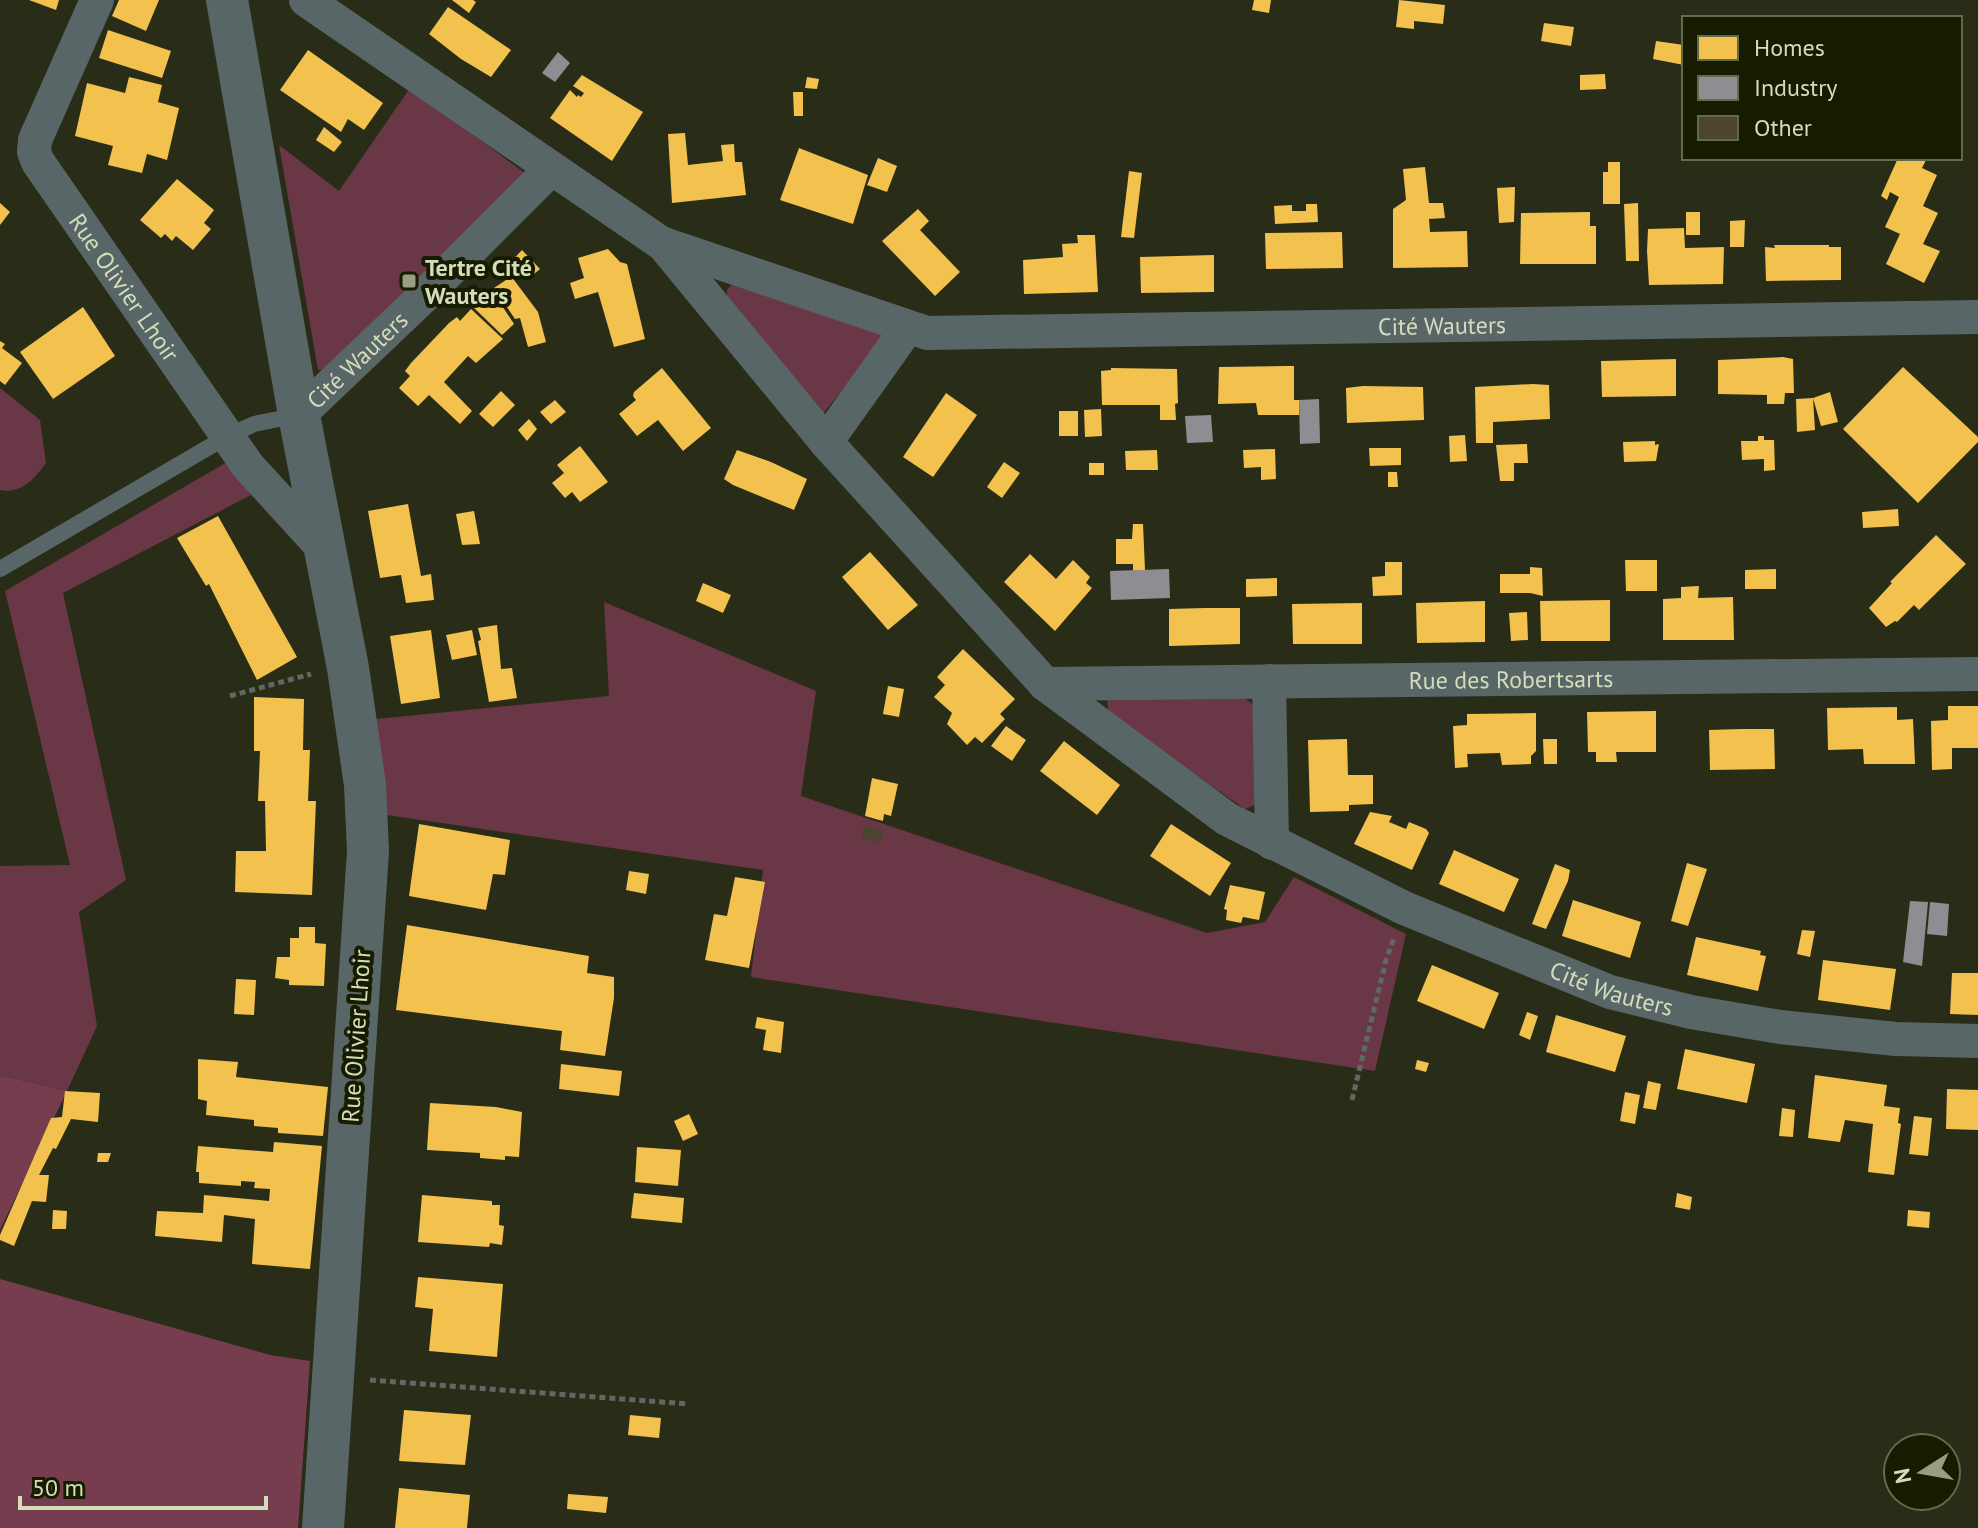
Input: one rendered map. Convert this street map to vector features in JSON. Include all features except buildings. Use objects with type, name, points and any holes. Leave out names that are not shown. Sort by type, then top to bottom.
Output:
[{"type":"street","name":"Rue Olivier Lhoir","points":[[97,0],[35,140],[34,152],[38,162],[248,466],[322,547]]},
{"type":"street","name":"Rue Olivier Lhoir","points":[[227,0],[322,547],[352,697],[365,785],[368,851],[323,1528]]},
{"type":"street","name":"Cité Wauters","points":[[306,0],[661,243],[927,333],[1978,317]]},
{"type":"street","name":"Cité Wauters","points":[[299,415],[551,169]]},
{"type":"street","name":"Cité Wauters","points":[[661,243],[826,442],[1045,684],[1227,819],[1404,908],[1610,992],[1691,1012],[1809,1030],[1896,1039],[1978,1041]]},
{"type":"street","points":[[826,442],[908,327]]},
{"type":"street","name":"Rue des Robertsarts","points":[[1045,684],[1978,674]]},
{"type":"street","points":[[1269,681],[1272,843]]},
{"type":"lane","points":[[0,569],[228,436],[254,424],[299,415]]},
{"type":"path","points":[[230,696],[307,674]]},
{"type":"path","points":[[1352,1100],[1386,960],[1404,908]]},
{"type":"path","points":[[335,1378],[688,1404]]},
{"type":"shaded area","points":[[410,88],[526,174],[333,368],[318,370],[279,145],[339,191]]},
{"type":"shaded area","points":[[733,283],[887,336],[821,416],[727,300],[727,290]]},
{"type":"shaded area","points":[[0,388],[40,420],[46,463],[27,484],[8,491],[0,490]]},
{"type":"shaded area","points":[[229,461],[251,495],[63,593],[126,880],[79,912],[97,1026],[67,1091],[0,1075],[0,866],[70,865],[5,591]]},
{"type":"shaded area","points":[[604,602],[816,691],[801,796],[1207,933],[1265,922],[1294,877],[1406,934],[1375,1071],[751,977],[763,870],[380,814],[366,720],[609,696]]},
{"type":"shaded area","points":[[1243,696],[1255,707],[1255,805],[1245,809],[1109,716],[1107,700]]},
{"type":"shaded area","points":[[0,1075],[67,1091],[0,1230]]},
{"type":"shaded area","points":[[0,1279],[270,1355],[310,1361],[298,1528],[0,1528]]},
{"type":"place","name":"Tertre Cité Wauters","points":[[409,281]]}]
